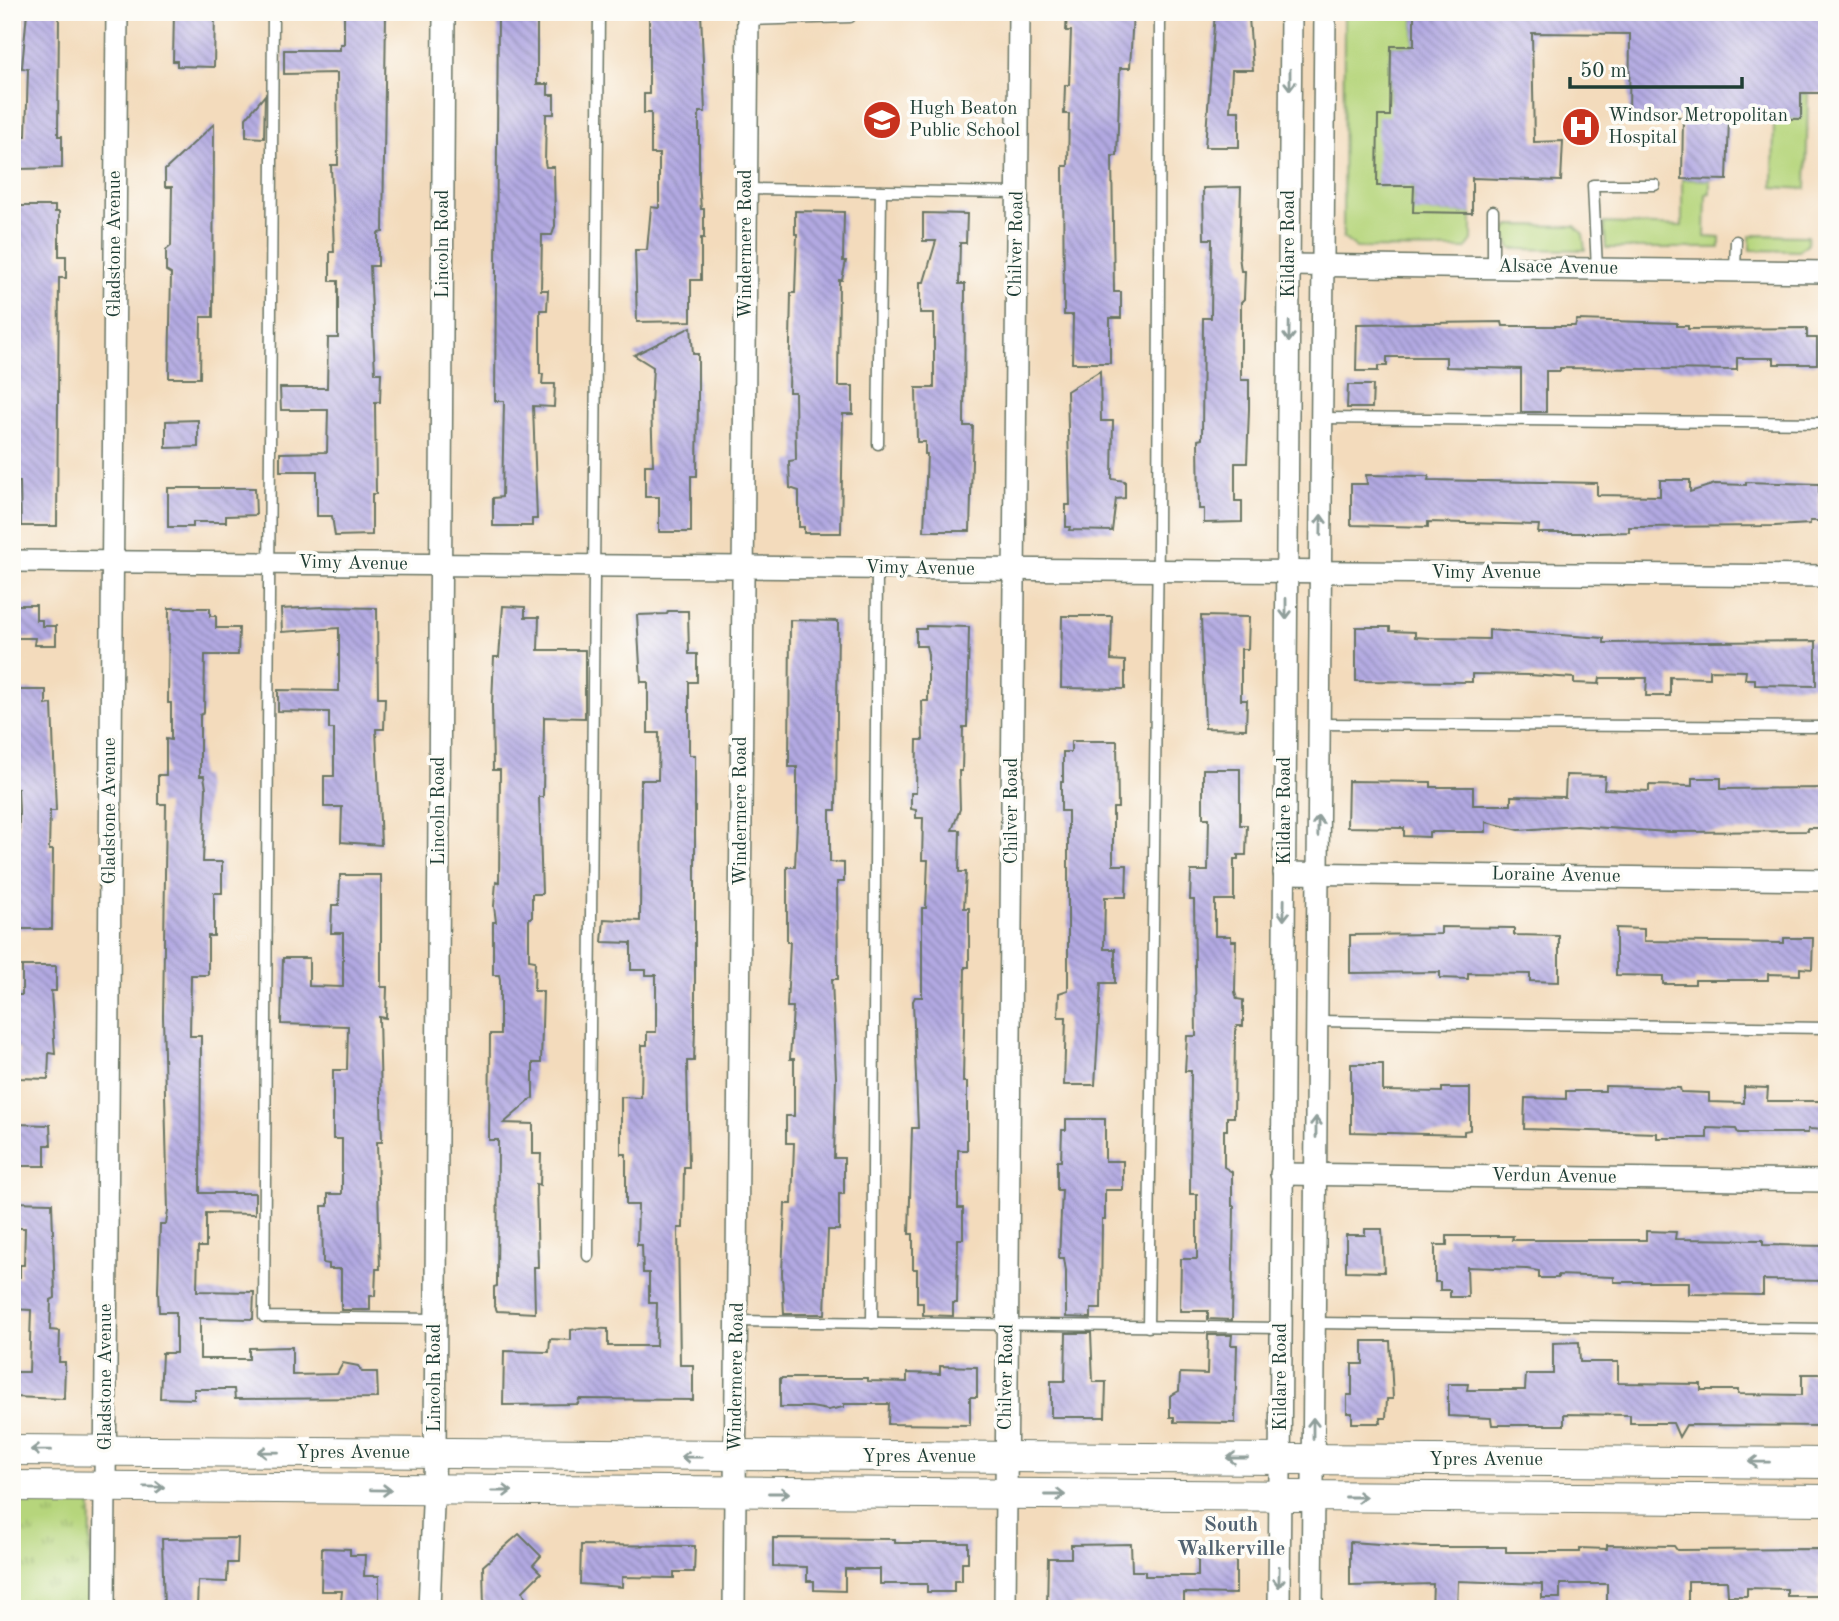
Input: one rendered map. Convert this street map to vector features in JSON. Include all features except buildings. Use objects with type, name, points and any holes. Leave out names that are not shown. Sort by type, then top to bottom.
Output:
[{"type":"main road","name":"Ypres Avenue","points":[[12,1450],[736,1457],[1006,1456],[1827,1462]]},
{"type":"main road","name":"Ypres Avenue","points":[[12,1486],[1827,1500]]},
{"type":"street","name":"Gladstone Avenue","points":[[104,1609],[117,12]]},
{"type":"street","name":"Lincoln Road","points":[[429,1609],[435,1454],[444,12]]},
{"type":"street","name":"Chilver Road","points":[[1005,1609],[1019,12]]},
{"type":"street","name":"Kildare Road","points":[[1279,1609],[1291,12]]},
{"type":"street","name":"Kildare Road","points":[[1312,1609],[1325,12]]},
{"type":"street","name":"Windermere Road","points":[[734,1609],[748,16]]},
{"type":"street","name":"Alsace Avenue","points":[[1289,265],[1827,272]]},
{"type":"street","name":"Vimy Avenue","points":[[12,561],[1827,576]]},
{"type":"street","name":"Loraine Avenue","points":[[1284,873],[1827,880]]},
{"type":"street","name":"Verdun Avenue","points":[[1281,1174],[1827,1181]]},
{"type":"lane","points":[[273,12],[264,1317],[435,1319]]},
{"type":"lane","points":[[588,1256],[599,12]]},
{"type":"lane","points":[[1148,1326],[1157,571],[1160,12]]},
{"type":"lane","points":[[748,16],[850,17]]},
{"type":"lane","points":[[1597,269],[1593,185],[1655,185]]},
{"type":"lane","points":[[746,189],[1017,193]]},
{"type":"lane","points":[[878,444],[881,191]]},
{"type":"lane","points":[[1493,211],[1493,268]]},
{"type":"lane","points":[[1735,271],[1736,241]]},
{"type":"lane","points":[[1322,418],[1827,423]]},
{"type":"lane","points":[[872,1323],[877,568]]},
{"type":"lane","points":[[1319,724],[1827,727]]},
{"type":"lane","points":[[1317,1021],[1827,1028]]},
{"type":"lane","points":[[738,1321],[1281,1328]]},
{"type":"lane","points":[[1314,1323],[1827,1329]]},
{"type":"green space","points":[[1344,12],[1414,12],[1414,46],[1391,46],[1390,99],[1412,100],[1378,186],[1414,186],[1413,211],[1472,213],[1472,241],[1466,249],[1356,248],[1343,238]]},
{"type":"green space","points":[[1801,93],[1808,93],[1806,189],[1773,187],[1774,118],[1801,118]]},
{"type":"green space","points":[[1682,179],[1710,180],[1710,193],[1706,194],[1705,237],[1720,238],[1720,248],[1606,248],[1604,223],[1682,226]]},
{"type":"green space","points":[[1509,225],[1575,226],[1583,234],[1585,250],[1511,249],[1505,233]]},
{"type":"green space","points":[[1750,235],[1807,236],[1808,243],[1799,251],[1750,250]]},
{"type":"green space","points":[[12,1499],[91,1500],[90,1609],[12,1609]]},
{"type":"place","name":"Hugh Beaton Public School","points":[[882,120]]},
{"type":"place","name":"Windsor Metropolitan Hospital","points":[[1581,127]]},
{"type":"district","name":"South Walkerville","points":[[1231,1537]]}]
